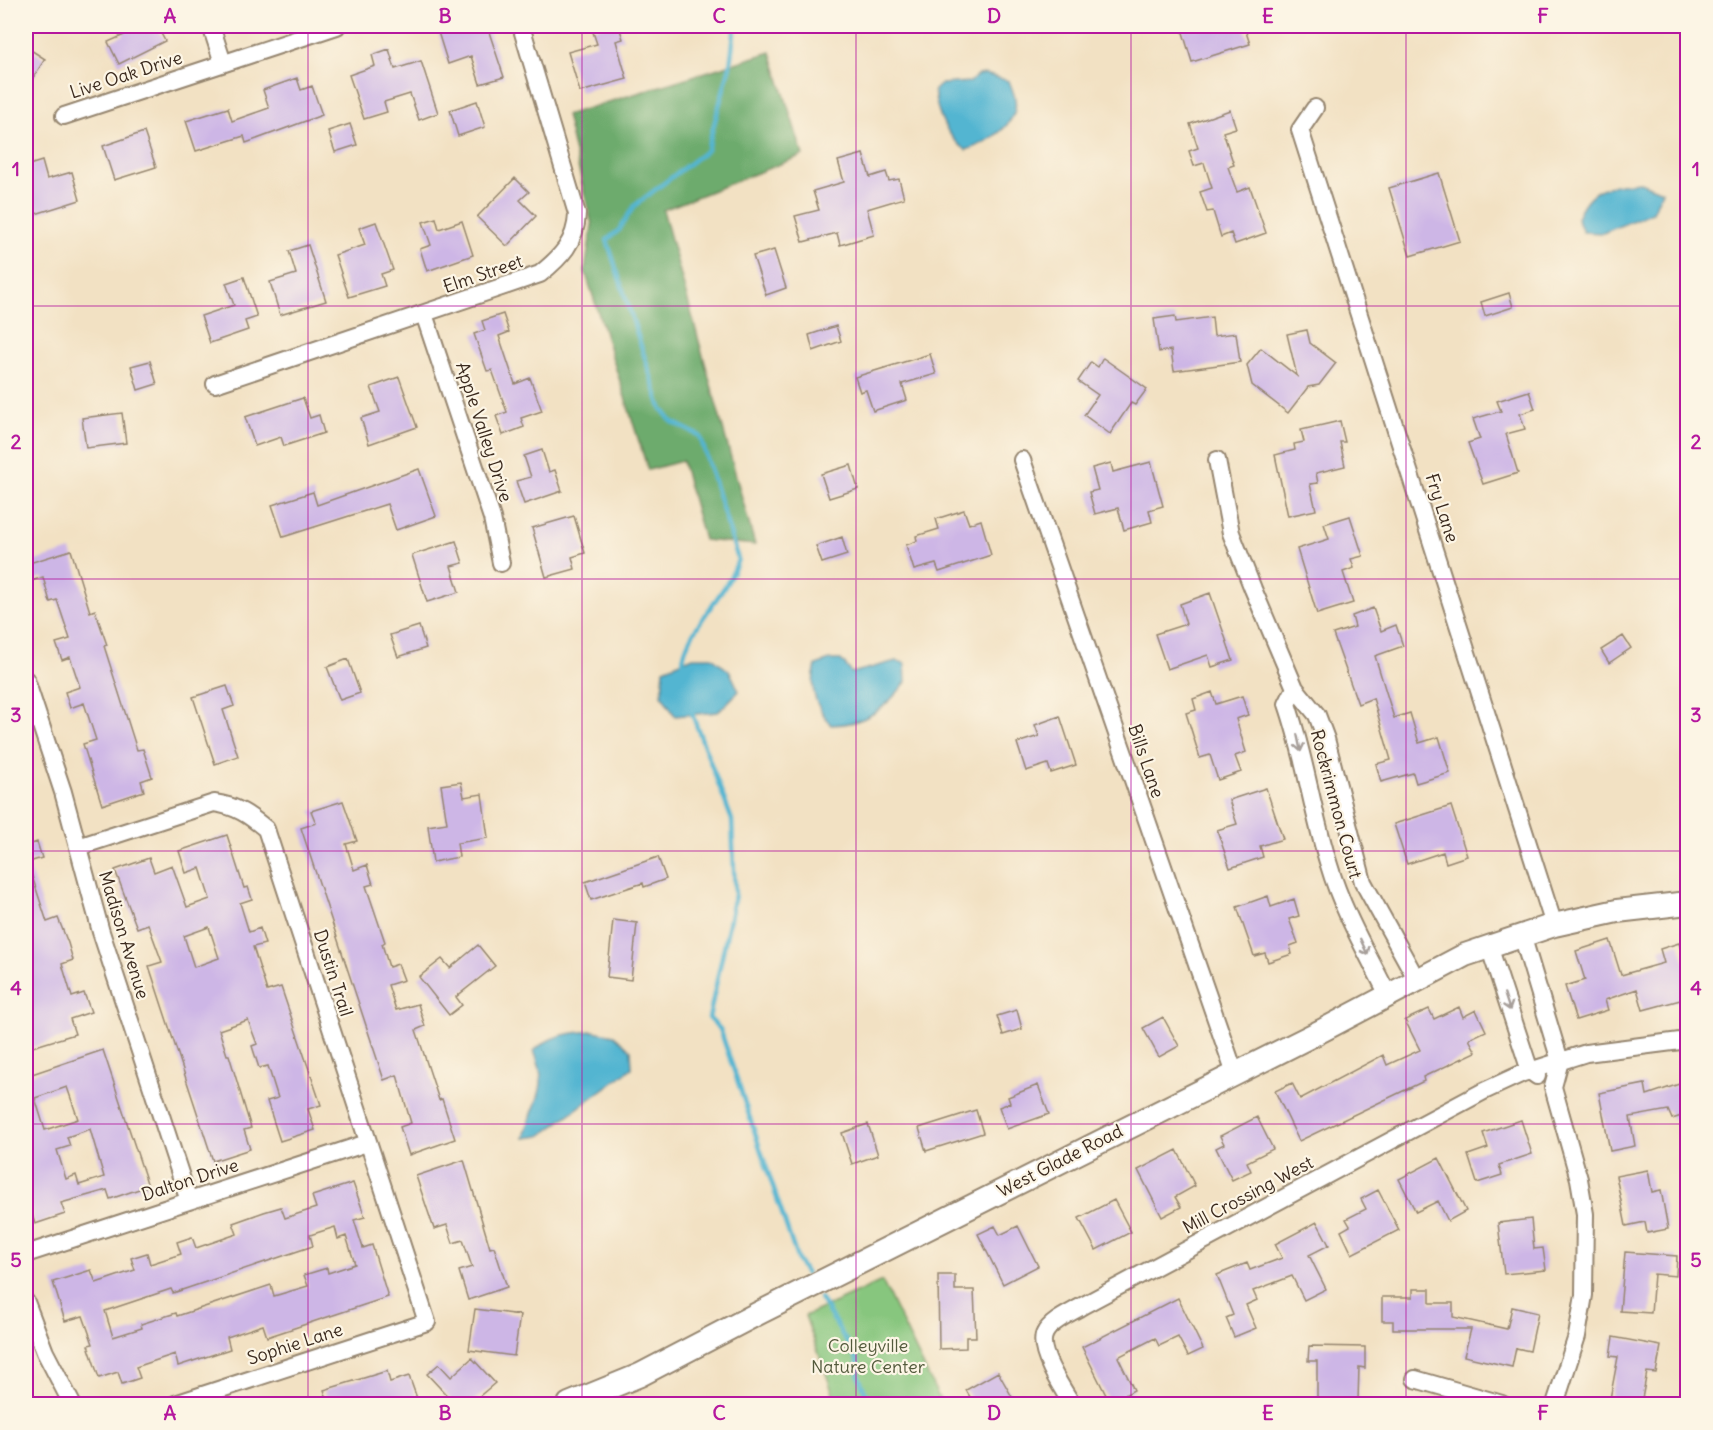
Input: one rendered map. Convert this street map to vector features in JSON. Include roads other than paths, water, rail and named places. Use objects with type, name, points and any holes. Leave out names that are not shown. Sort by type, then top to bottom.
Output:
[{"type":"main road","name":"West Glade Road","points":[[569,1404],[640,1375],[1465,955],[1554,925],[1617,911],[1688,903]]},
{"type":"street","points":[[211,26],[223,63]]},
{"type":"street","name":"Live Oak Drive","points":[[64,116],[337,26]]},
{"type":"street","name":"Elm Street","points":[[215,384],[540,274],[565,252],[577,228],[577,214],[521,26]]},
{"type":"street","name":"Fry Lane","points":[[1315,108],[1300,130],[1554,925]]},
{"type":"street","name":"Apple Valley Drive","points":[[424,314],[492,518],[501,563]]},
{"type":"street","name":"Bills Lane","points":[[1022,460],[1235,1074]]},
{"type":"street","name":"Rockrimmon Court","points":[[1217,460],[1231,533],[1295,688],[1317,716],[1326,739],[1363,882],[1417,980]]},
{"type":"street","name":"Madison Avenue","points":[[26,680],[63,792],[101,932],[189,1201]]},
{"type":"street","name":"Rockrimmon Court","points":[[1295,688],[1287,704],[1297,732],[1328,862],[1351,920],[1388,995]]},
{"type":"street","points":[[1311,798],[1339,791]]},
{"type":"street","name":"Dustin Trail","points":[[78,847],[214,803],[232,805],[247,813],[266,830],[427,1322]]},
{"type":"street","points":[[1328,862],[1355,853]]},
{"type":"street","points":[[1351,920],[1376,907]]},
{"type":"street","points":[[1522,935],[1553,1063],[1553,1087],[1579,1179],[1585,1214],[1584,1296],[1577,1335],[1555,1404]]},
{"type":"street","points":[[1489,946],[1530,1071],[1553,1087]]},
{"type":"street","name":"Mill Crossing West","points":[[1072,1404],[1042,1347],[1043,1335],[1050,1326],[1082,1306],[1484,1091],[1530,1071],[1586,1053],[1688,1040]]},
{"type":"street","name":"Dalton Drive","points":[[26,1254],[368,1143]]},
{"type":"street","points":[[26,1302],[45,1352],[72,1404]]},
{"type":"street","name":"Sophie Lane","points":[[176,1404],[427,1322]]},
{"type":"street","points":[[1415,1379],[1502,1404]]},
{"type":"water","points":[[985,74],[1009,81],[1015,97],[1015,108],[1007,125],[1000,132],[966,150],[948,131],[937,107],[934,90],[942,84],[970,82],[978,75]]},
{"type":"water","points":[[1640,182],[1662,191],[1653,212],[1603,233],[1583,232],[1577,218],[1582,207],[1594,193],[1610,186]]},
{"type":"water","points":[[693,657],[712,657],[730,672],[739,691],[718,712],[675,716],[662,695],[664,669]]},
{"type":"water","points":[[830,660],[841,660],[852,673],[896,661],[905,663],[906,682],[891,700],[874,713],[854,722],[831,725],[817,704],[813,690],[816,665]]},
{"type":"water","points":[[593,1031],[614,1035],[631,1050],[632,1068],[540,1136],[524,1138],[541,1086],[539,1065],[534,1051],[554,1038]]},
{"type":"waterway","points":[[683,664],[690,639],[733,572],[738,559],[700,436],[672,422],[661,408],[607,240],[619,230],[634,206],[707,150],[730,66],[735,26]]},
{"type":"waterway","points":[[691,711],[732,820],[735,895],[709,1018],[720,1029],[798,1261],[806,1274]]},
{"type":"waterway","points":[[820,1298],[857,1359],[859,1377],[870,1404]]},
{"type":"park label","name":"Colleyville Nature Center","points":[[868,1356]]}]
